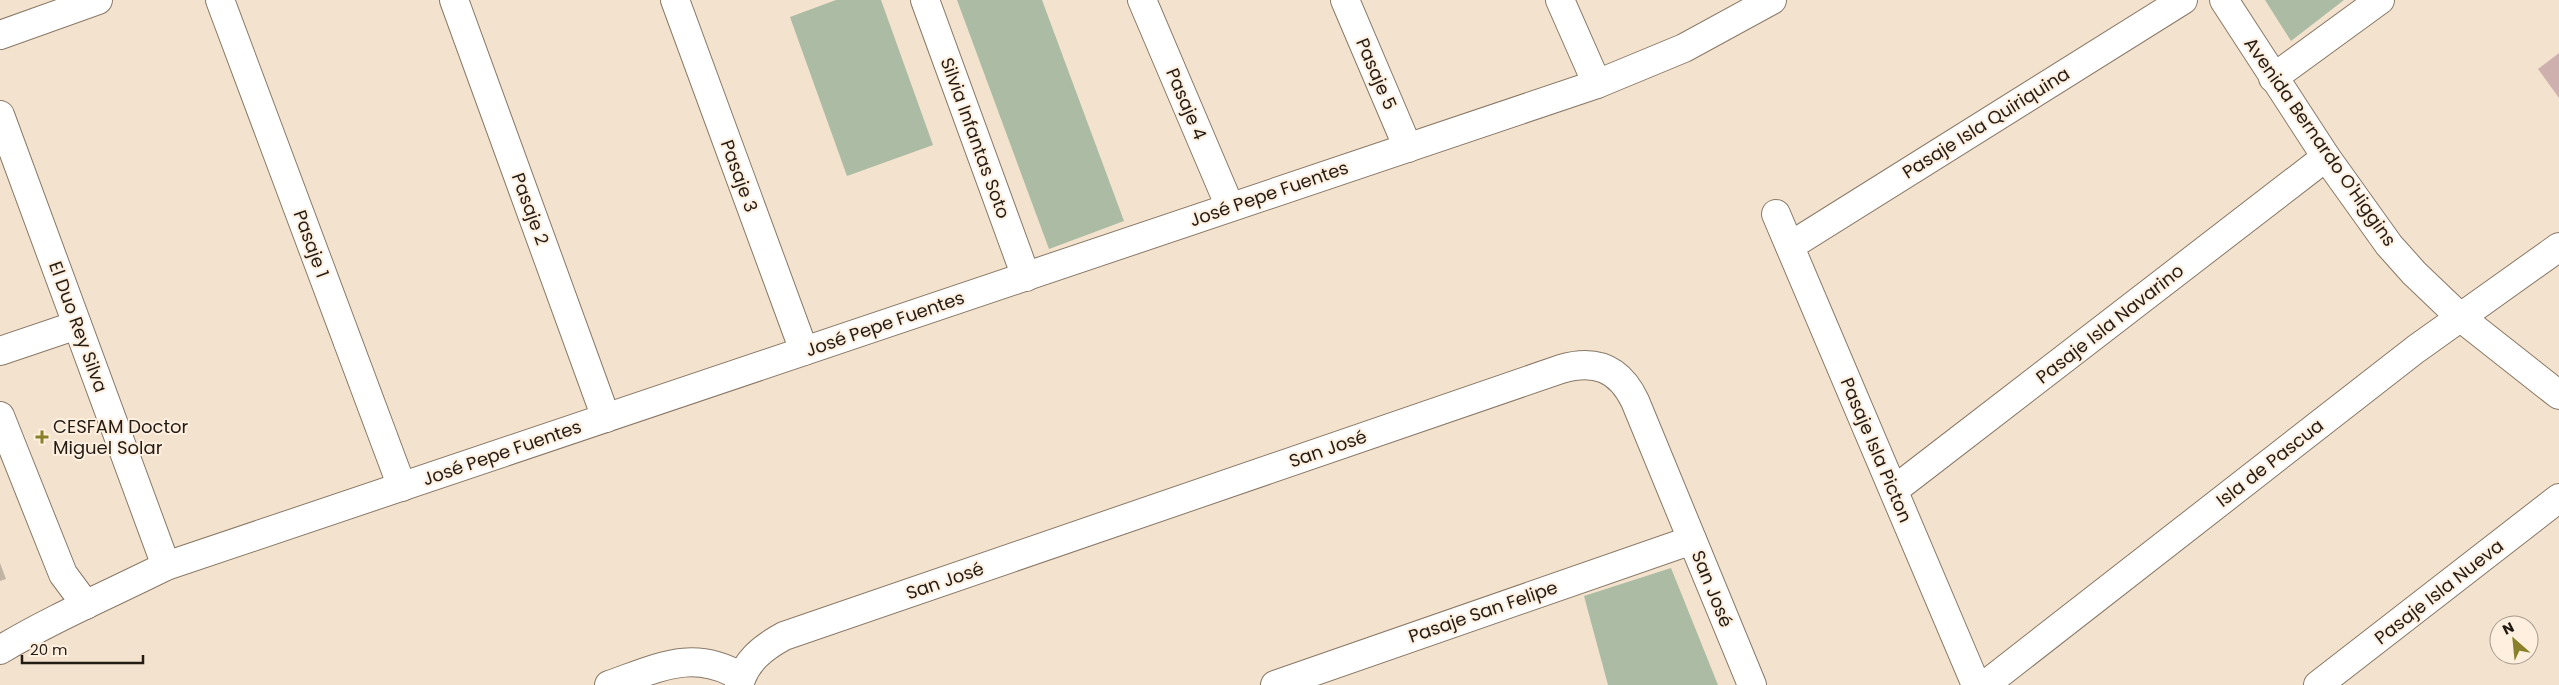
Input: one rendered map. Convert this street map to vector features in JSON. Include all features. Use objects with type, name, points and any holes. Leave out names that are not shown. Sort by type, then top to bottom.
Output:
[{"type":"street","points":[[0,35],[98,0]]},
{"type":"street","name":"Pasaje 1","points":[[220,0],[402,487]]},
{"type":"street","name":"Pasaje 2","points":[[454,0],[606,418]]},
{"type":"street","name":"Pasaje 3","points":[[675,0],[804,351]]},
{"type":"street","name":"Silvia Infantas Soto","points":[[925,0],[1026,276]]},
{"type":"street","name":"Pasaje 4","points":[[1142,0],[1230,207]]},
{"type":"street","name":"Pasaje 5","points":[[1345,0],[1408,148]]},
{"type":"street","points":[[1560,0],[1596,84]]},
{"type":"street","name":"José Pepe Fuentes","points":[[0,650],[59,616],[86,606],[166,566],[1596,84],[1684,48],[1772,0]]},
{"type":"street","name":"Pasaje Isla Quiriquina","points":[[1790,246],[2183,0]]},
{"type":"street","name":"Avenida Bernardo O'Higgins","points":[[2224,0],[2326,157],[2389,245],[2414,273],[2460,317],[2559,396]]},
{"type":"street","points":[[2273,78],[2380,0]]},
{"type":"street","name":"El Duo Rey Silva","points":[[0,115],[166,566]]},
{"type":"street","name":"Pasaje Isla Navarino","points":[[1894,490],[2326,157]]},
{"type":"street","name":"Pasaje Isla Picton","points":[[1776,214],[1976,685]]},
{"type":"street","name":"Isla de Pascua","points":[[1985,685],[2416,349],[2559,247]]},
{"type":"street","points":[[0,351],[77,325]]},
{"type":"street","name":"San José","points":[[740,681],[751,660],[766,646],[784,636],[1575,365],[1604,368],[1617,376],[1628,387],[1752,685]]},
{"type":"street","points":[[0,416],[63,574],[86,606]]},
{"type":"street","name":"Pasaje Isla Nueva","points":[[2318,685],[2559,498]]},
{"type":"street","name":"Pasaje San Felipe","points":[[1275,685],[1692,540]]},
{"type":"street","points":[[609,685],[670,664],[690,661],[710,663],[726,668],[740,681]]},
{"type":"green space","points":[[836,0],[881,0],[933,145],[847,176],[790,17]]},
{"type":"green space","points":[[957,0],[1042,0],[1124,221],[1049,249]]},
{"type":"green space","points":[[2265,0],[2344,0],[2291,41]]},
{"type":"green space","points":[[1671,568],[1718,685],[1608,685],[1584,596]]},
{"type":"building","points":[[2559,53],[2559,98],[2538,69]]},
{"type":"place","name":"CESFAM Doctor Miguel Solar","points":[[42,437]]}]
